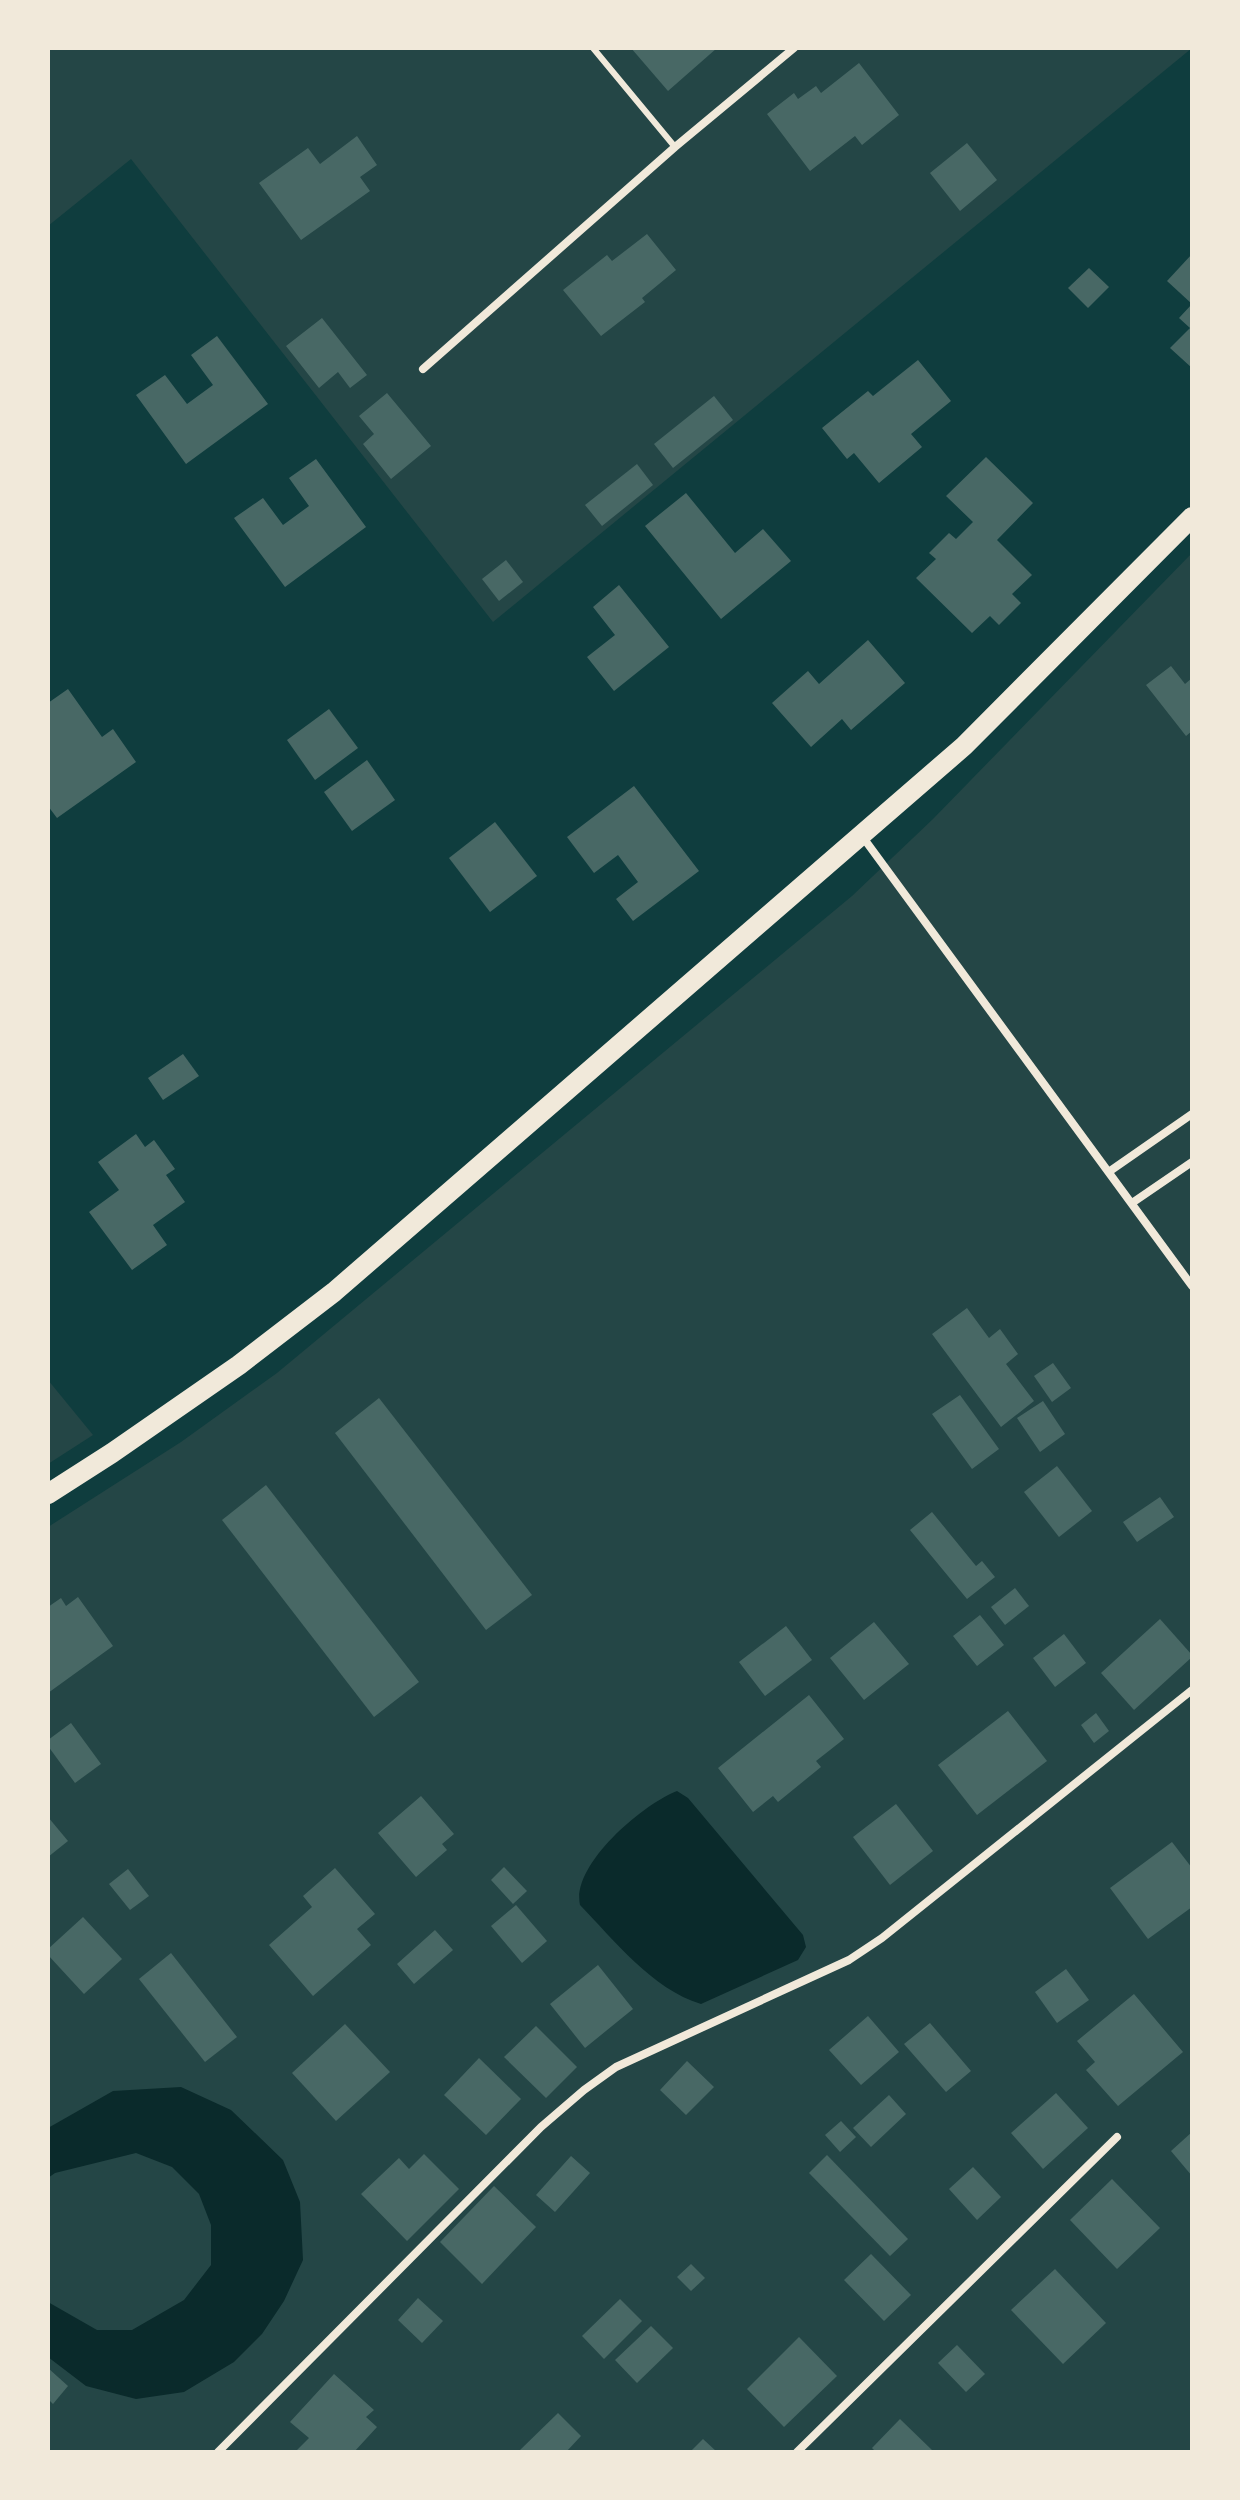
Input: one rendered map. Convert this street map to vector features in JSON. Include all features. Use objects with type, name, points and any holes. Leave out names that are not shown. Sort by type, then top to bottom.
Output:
[{"type":"main road","points":[[48,1494],[239,1365],[334,1292],[972,738],[1192,517]]},
{"type":"street","points":[[423,369],[675,147],[794,48]]},
{"type":"street","points":[[861,835],[1192,1286]]},
{"type":"street","points":[[1110,1171],[1192,1114]]},
{"type":"street","points":[[1132,1203],[1192,1162]]},
{"type":"street","points":[[218,2452],[530,2137],[584,2090],[616,2067],[849,1960],[882,1938],[1192,1690]]},
{"type":"street","points":[[797,2452],[1117,2137]]},
{"type":"lane","points":[[593,48],[675,147]]},
{"type":"shaded area","points":[[48,48],[1192,48],[493,622],[131,159],[48,226]]},
{"type":"shaded area","points":[[1192,553],[1192,2452],[48,2452],[48,1527],[181,1442],[277,1373],[852,896],[933,819]]},
{"type":"shaded area","points":[[48,1380],[93,1435],[48,1464]]},
{"type":"shaded area","points":[[677,1791],[688,1798],[803,1935],[806,1947],[798,1960],[701,2004],[683,1997],[650,1975],[580,1905],[580,1889],[587,1872],[612,1838],[646,1809]]},
{"type":"shaded area","points":[[181,2087],[231,2110],[283,2160],[300,2202],[303,2260],[284,2301],[262,2334],[234,2362],[184,2392],[136,2399],[86,2386],[48,2357],[48,2302],[97,2330],[132,2330],[184,2300],[211,2265],[211,2225],[199,2194],[172,2167],[136,2153],[55,2173],[48,2178],[48,2128],[113,2091]]},
{"type":"building","points":[[631,48],[717,48],[668,91]]},
{"type":"building","points":[[859,63],[899,115],[862,145],[855,136],[810,171],[767,114],[794,93],[798,99],[816,86],[821,93]]},
{"type":"building","points":[[357,136],[377,165],[360,177],[370,191],[301,240],[259,183],[308,148],[320,164]]},
{"type":"building","points":[[967,143],[997,180],[960,211],[930,173]]},
{"type":"building","points":[[647,234],[676,270],[642,298],[645,302],[601,336],[563,290],[607,255],[612,261]]},
{"type":"building","points":[[1192,254],[1192,304],[1167,281]]},
{"type":"building","points":[[1089,268],[1109,287],[1088,308],[1068,288]]},
{"type":"building","points":[[1192,304],[1192,368],[1170,348],[1190,328],[1179,318]]},
{"type":"building","points":[[322,318],[367,375],[350,388],[338,372],[319,388],[286,346]]},
{"type":"building","points":[[217,336],[268,404],[186,464],[136,395],[165,375],[187,404],[213,385],[191,355]]},
{"type":"building","points":[[918,360],[951,401],[911,434],[922,447],[879,483],[854,453],[847,459],[822,428],[868,391],[873,396]]},
{"type":"building","points":[[387,393],[431,446],[391,479],[363,444],[374,434],[359,416]]},
{"type":"building","points":[[714,396],[733,420],[673,468],[654,444]]},
{"type":"building","points":[[986,457],[1033,503],[997,540],[1032,575],[1012,594],[1021,603],[999,625],[990,616],[972,633],[916,578],[936,559],[929,553],[949,533],[956,539],[973,522],[946,496]]},
{"type":"building","points":[[316,459],[366,527],[285,587],[234,518],[263,498],[283,525],[309,506],[289,478]]},
{"type":"building","points":[[637,464],[653,485],[602,526],[585,505]]},
{"type":"building","points":[[686,493],[735,553],[763,529],[791,561],[721,619],[645,526]]},
{"type":"building","points":[[506,560],[523,582],[499,601],[482,579]]},
{"type":"building","points":[[619,585],[669,647],[614,691],[587,657],[615,635],[593,607]]},
{"type":"building","points":[[868,640],[905,683],[851,730],[842,719],[811,747],[772,703],[808,671],[819,684]]},
{"type":"building","points":[[1171,666],[1185,684],[1192,678],[1192,731],[1186,736],[1146,685]]},
{"type":"building","points":[[68,689],[102,737],[113,729],[136,762],[57,818],[48,806],[48,703]]},
{"type":"building","points":[[329,709],[358,748],[315,780],[287,740]]},
{"type":"building","points":[[367,760],[395,800],[352,831],[324,792]]},
{"type":"building","points":[[634,786],[699,871],[633,921],[616,899],[638,882],[618,855],[594,873],[567,837]]},
{"type":"building","points":[[495,822],[537,876],[490,912],[449,858]]},
{"type":"building","points":[[183,1054],[199,1076],[163,1100],[148,1078]]},
{"type":"building","points":[[136,1134],[145,1147],[154,1140],[175,1169],[166,1175],[185,1202],[153,1225],[167,1245],[132,1270],[89,1212],[119,1190],[98,1162]]},
{"type":"building","points":[[967,1308],[989,1338],[1000,1329],[1018,1354],[1006,1364],[1034,1401],[1001,1427],[932,1334]]},
{"type":"building","points":[[1053,1363],[1071,1388],[1052,1402],[1034,1376]]},
{"type":"building","points":[[960,1395],[999,1449],[972,1469],[932,1414]]},
{"type":"building","points":[[379,1398],[532,1595],[486,1630],[335,1433]]},
{"type":"building","points":[[1043,1401],[1065,1434],[1040,1452],[1017,1418]]},
{"type":"building","points":[[1057,1466],[1092,1511],[1059,1537],[1024,1492]]},
{"type":"building","points":[[266,1485],[419,1682],[374,1717],[222,1520]]},
{"type":"building","points":[[1160,1497],[1174,1517],[1137,1542],[1123,1522]]},
{"type":"building","points":[[932,1512],[976,1566],[982,1561],[995,1577],[967,1599],[910,1530]]},
{"type":"building","points":[[1015,1588],[1029,1606],[1005,1625],[991,1607]]},
{"type":"building","points":[[78,1597],[113,1646],[48,1693],[48,1607],[61,1598],[66,1606]]},
{"type":"building","points":[[980,1615],[1004,1645],[977,1666],[953,1636]]},
{"type":"building","points":[[1160,1619],[1192,1657],[1134,1710],[1101,1673]]},
{"type":"building","points":[[874,1622],[909,1664],[864,1700],[830,1658]]},
{"type":"building","points":[[786,1626],[812,1660],[765,1696],[739,1662]]},
{"type":"building","points":[[1064,1634],[1086,1663],[1055,1687],[1033,1658]]},
{"type":"building","points":[[809,1695],[844,1739],[816,1761],[821,1767],[778,1802],[773,1796],[753,1812],[718,1768]]},
{"type":"building","points":[[1008,1711],[1047,1761],[977,1815],[938,1765]]},
{"type":"building","points":[[1096,1713],[1109,1731],[1094,1743],[1081,1725]]},
{"type":"building","points":[[71,1723],[101,1764],[75,1783],[48,1746],[48,1740]]},
{"type":"building","points":[[421,1796],[454,1834],[442,1844],[447,1850],[416,1877],[378,1833]]},
{"type":"building","points":[[896,1804],[933,1851],[890,1885],[853,1837]]},
{"type":"building","points":[[48,1817],[68,1841],[48,1857]]},
{"type":"building","points":[[1172,1842],[1192,1868],[1192,1907],[1148,1939],[1110,1888]]},
{"type":"building","points":[[504,1867],[527,1891],[513,1904],[491,1880]]},
{"type":"building","points":[[335,1868],[375,1914],[357,1929],[371,1945],[313,1996],[269,1945],[312,1907],[303,1896]]},
{"type":"building","points":[[128,1869],[149,1896],[130,1910],[109,1884]]},
{"type":"building","points":[[516,1905],[547,1941],[522,1963],[491,1926]]},
{"type":"building","points":[[83,1917],[122,1959],[84,1994],[48,1955],[48,1949]]},
{"type":"building","points":[[435,1930],[453,1950],[414,1984],[397,1964]]},
{"type":"building","points":[[171,1953],[237,2037],[205,2062],[139,1979]]},
{"type":"building","points":[[598,1965],[633,2009],[585,2048],[550,2004]]},
{"type":"building","points":[[1066,1969],[1089,2000],[1057,2023],[1035,1992]]},
{"type":"building","points":[[1134,1994],[1183,2052],[1118,2106],[1086,2070],[1095,2062],[1077,2041]]},
{"type":"building","points":[[868,2016],[899,2052],[861,2085],[829,2050]]},
{"type":"building","points":[[930,2023],[971,2071],[946,2092],[904,2044]]},
{"type":"building","points":[[345,2024],[390,2072],[336,2121],[292,2073]]},
{"type":"building","points":[[536,2026],[577,2067],[546,2098],[504,2057]]},
{"type":"building","points":[[479,2058],[521,2099],[486,2135],[444,2095]]},
{"type":"building","points":[[687,2061],[714,2087],[686,2115],[660,2090]]},
{"type":"building","points":[[1056,2093],[1088,2128],[1043,2169],[1011,2133]]},
{"type":"building","points":[[889,2095],[906,2114],[871,2147],[853,2128]]},
{"type":"building","points":[[841,2121],[856,2137],[840,2152],[825,2135]]},
{"type":"building","points":[[1192,2132],[1192,2176],[1171,2151]]},
{"type":"building","points":[[424,2154],[459,2189],[407,2241],[361,2194],[399,2158],[409,2169]]},
{"type":"building","points":[[827,2155],[908,2239],[890,2256],[809,2173]]},
{"type":"building","points":[[571,2156],[590,2173],[555,2212],[536,2195]]},
{"type":"building","points":[[973,2167],[1001,2197],[977,2220],[949,2189]]},
{"type":"building","points":[[1112,2179],[1160,2228],[1117,2269],[1070,2220]]},
{"type":"building","points":[[494,2186],[536,2227],[482,2284],[440,2242]]},
{"type":"building","points":[[871,2254],[911,2295],[884,2321],[844,2280]]},
{"type":"building","points":[[691,2264],[705,2278],[691,2291],[677,2277]]},
{"type":"building","points":[[1055,2269],[1106,2323],[1063,2364],[1011,2310]]},
{"type":"building","points":[[418,2298],[443,2321],[422,2343],[398,2320]]},
{"type":"building","points":[[620,2299],[642,2321],[604,2359],[582,2336]]},
{"type":"building","points":[[651,2326],[673,2348],[637,2383],[615,2360]]},
{"type":"building","points":[[799,2337],[837,2376],[784,2427],[747,2389]]},
{"type":"building","points":[[957,2345],[985,2374],[966,2392],[938,2363]]},
{"type":"building","points":[[48,2368],[68,2386],[53,2404],[48,2399]]},
{"type":"building","points":[[334,2374],[374,2410],[366,2417],[377,2427],[354,2452],[299,2452],[297,2450],[309,2438],[290,2422]]},
{"type":"building","points":[[558,2413],[581,2436],[566,2452],[518,2452]]},
{"type":"building","points":[[900,2419],[934,2452],[876,2452],[872,2448]]},
{"type":"building","points":[[703,2439],[717,2452],[690,2452]]}]
